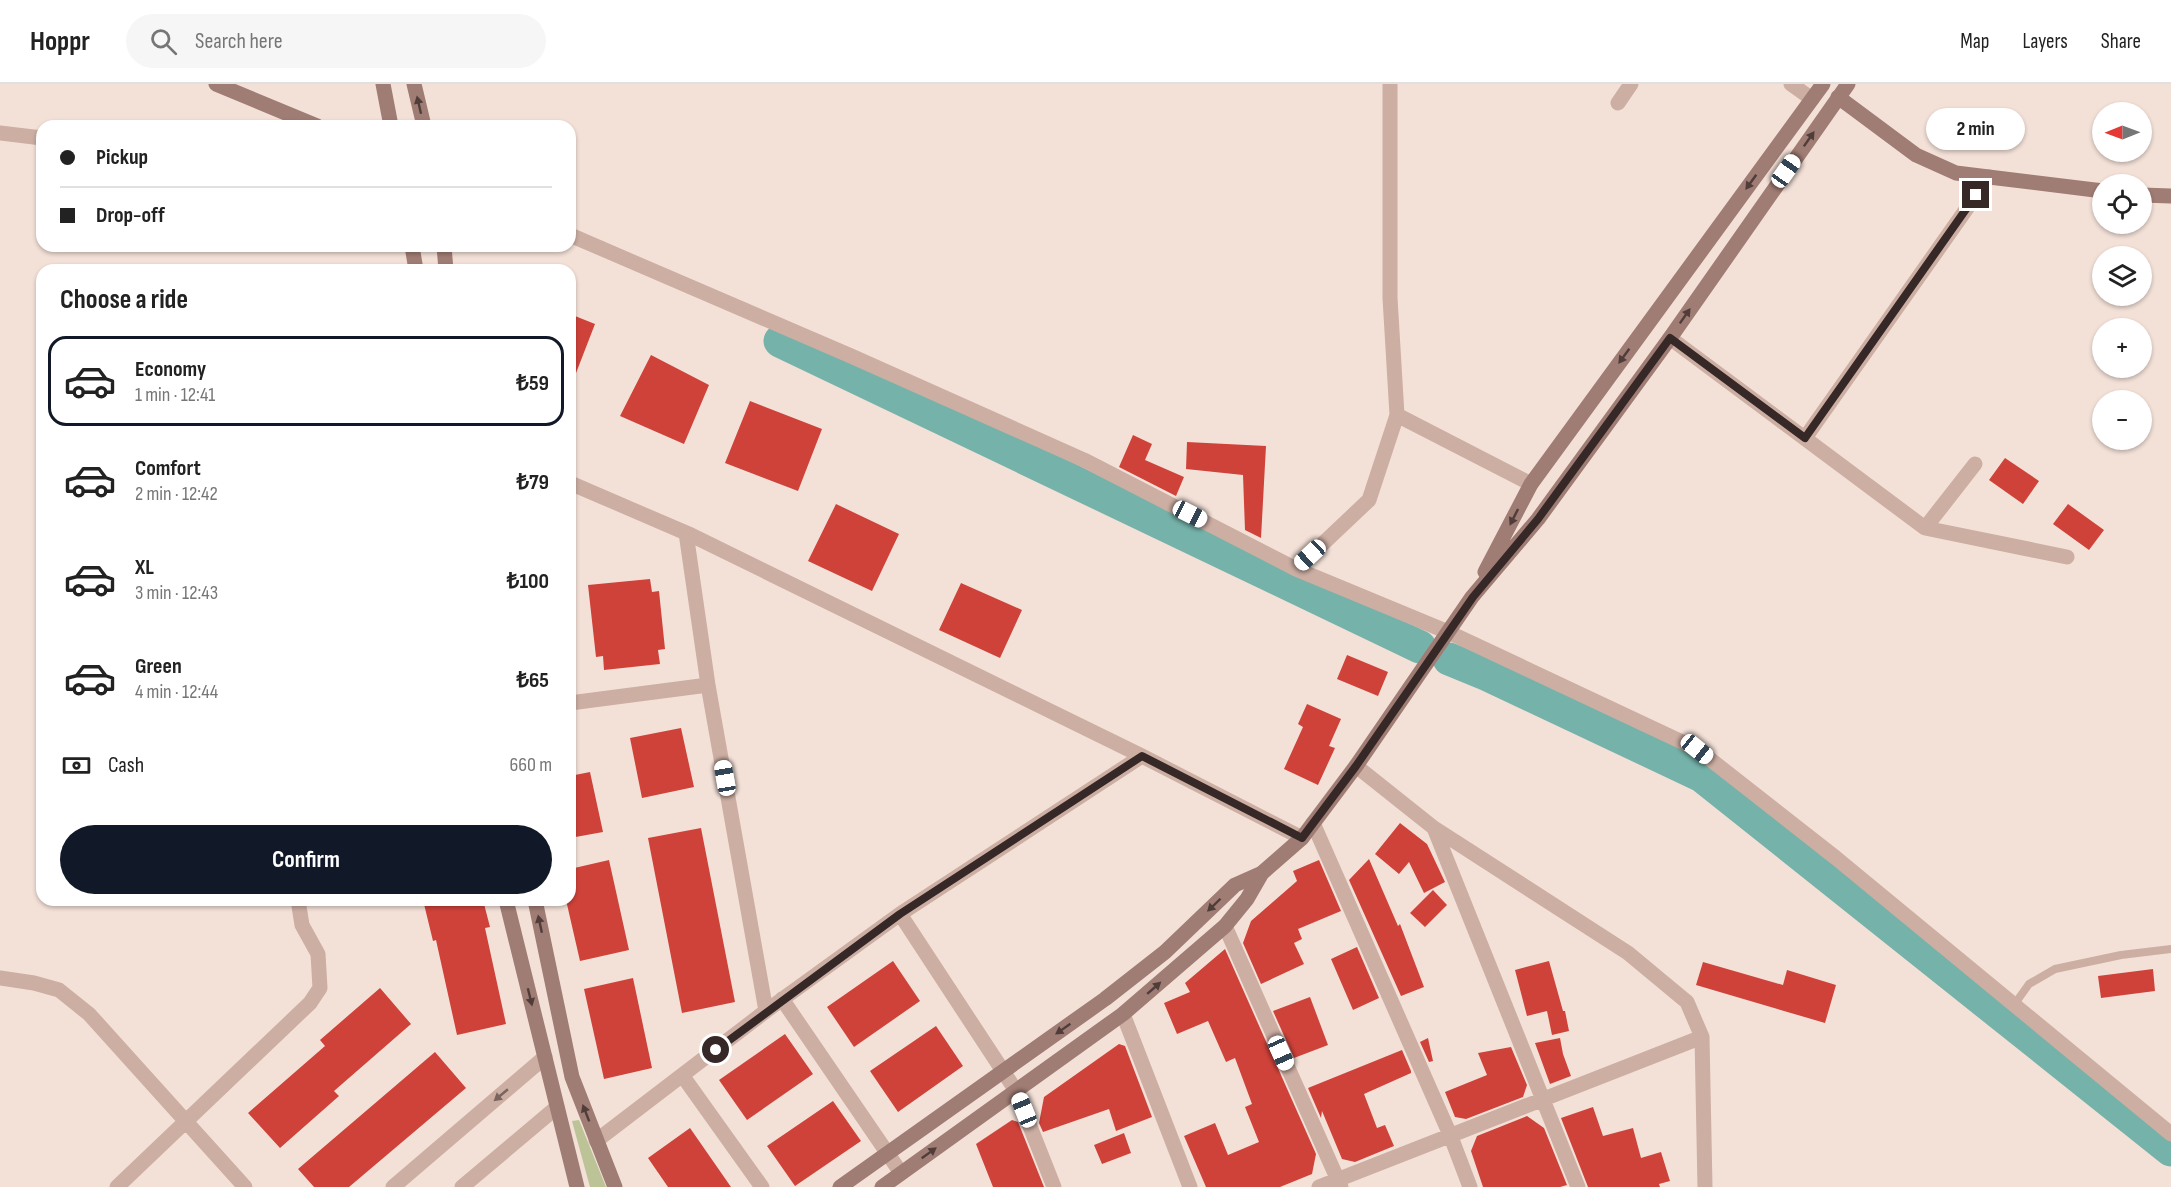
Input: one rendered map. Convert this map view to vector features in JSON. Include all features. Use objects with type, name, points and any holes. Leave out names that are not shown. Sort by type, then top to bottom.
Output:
[{"type":"main road","points":[[216,84],[303,120]]},
{"type":"main road","points":[[383,84],[390,120]]},
{"type":"main road","points":[[414,84],[423,120]]},
{"type":"main road","points":[[1473,597],[1531,484],[1823,84]]},
{"type":"main road","points":[[840,1187],[1105,999],[1165,952],[1235,885],[1262,873],[1302,838],[1356,766],[1473,597],[1538,519],[1670,338],[1848,84]]},
{"type":"main road","points":[[1838,97],[1916,155],[1956,172],[2092,190]]},
{"type":"main road","points":[[2152,195],[2171,196]]},
{"type":"main road","points":[[882,1187],[1123,1014],[1224,926],[1247,899],[1262,873]]},
{"type":"main road","points":[[507,906],[577,1187]]},
{"type":"main road","points":[[536,906],[572,1077],[615,1187]]},
{"type":"street","points":[[1296,569],[1369,500],[1397,415],[1390,298],[1390,84]]},
{"type":"street","points":[[1618,103],[1631,84]]},
{"type":"street","points":[[1791,84],[1812,99]]},
{"type":"street","points":[[0,133],[36,137]]},
{"type":"street","points":[[1805,438],[1989,177]]},
{"type":"street","points":[[576,238],[851,356],[1084,460],[1296,569],[1448,632],[1697,749],[1836,858],[2171,1134]]},
{"type":"street","points":[[1670,338],[1925,528],[2067,557]]},
{"type":"street","points":[[1397,415],[1531,484]]},
{"type":"street","points":[[1925,528],[1975,464]]},
{"type":"street","points":[[576,486],[686,533],[1142,756],[1302,838]]},
{"type":"street","points":[[686,533],[708,685],[766,1011]]},
{"type":"street","points":[[576,702],[708,685]]},
{"type":"street","points":[[596,1141],[782,999],[900,914],[1142,756]]},
{"type":"street","points":[[1356,766],[1434,828],[1628,953],[1687,1002],[1702,1037],[1705,1187]]},
{"type":"street","points":[[1313,823],[1452,1137],[1470,1187]]},
{"type":"street","points":[[1434,828],[1578,1187]]},
{"type":"street","points":[[117,1187],[237,1075],[310,1003],[320,988],[318,954],[302,925],[299,906]]},
{"type":"street","points":[[900,914],[1016,1091],[1054,1187]]},
{"type":"street","points":[[1224,926],[1340,1183]]},
{"type":"street","points":[[0,978],[34,983],[59,990],[89,1014],[246,1187]]},
{"type":"street","points":[[782,999],[901,1173]]},
{"type":"street","points":[[1123,1014],[1190,1187]]},
{"type":"street","points":[[1319,1187],[1340,1183],[1702,1037]]},
{"type":"street","points":[[393,1187],[545,1057]]},
{"type":"street","points":[[682,1075],[762,1187]]},
{"type":"street","points":[[462,1187],[557,1107]]},
{"type":"lane","points":[[2014,1005],[2029,984],[2055,969],[2121,955],[2171,949]]},
{"type":"green space","points":[[579,1120],[606,1187],[590,1187],[572,1121]]},
{"type":"building","points":[[576,316],[595,324],[576,373]]},
{"type":"building","points":[[651,355],[709,385],[684,444],[620,416]]},
{"type":"building","points":[[750,401],[822,429],[798,491],[725,463]]},
{"type":"building","points":[[1133,435],[1152,444],[1145,460],[1184,477],[1176,496],[1119,467]]},
{"type":"building","points":[[1187,442],[1266,446],[1261,538],[1245,530],[1243,475],[1186,469]]},
{"type":"building","points":[[2005,458],[2039,481],[2023,504],[1989,480]]},
{"type":"building","points":[[836,504],[899,534],[872,591],[808,561]]},
{"type":"building","points":[[2068,504],[2104,530],[2089,550],[2053,524]]},
{"type":"building","points":[[650,579],[652,592],[659,591],[665,649],[658,650],[660,664],[604,670],[603,656],[596,657],[588,585]]},
{"type":"building","points":[[961,583],[1022,610],[1000,658],[939,630]]},
{"type":"building","points":[[1347,655],[1388,672],[1378,696],[1337,679]]},
{"type":"building","points":[[1307,704],[1341,719],[1329,746],[1335,748],[1318,785],[1284,769],[1303,727],[1298,724]]},
{"type":"building","points":[[681,728],[694,787],[642,798],[630,738]]},
{"type":"building","points":[[590,772],[603,832],[576,837],[576,775]]},
{"type":"building","points":[[1400,823],[1427,844],[1445,882],[1424,893],[1409,862],[1399,874],[1375,854]]},
{"type":"building","points":[[701,828],[735,1002],[682,1013],[648,838]]},
{"type":"building","points":[[1369,859],[1398,926],[1400,924],[1424,987],[1401,996],[1349,880]]},
{"type":"building","points":[[609,860],[629,950],[580,961],[567,906],[576,906],[576,868]]},
{"type":"building","points":[[1319,860],[1341,911],[1298,929],[1302,939],[1294,943],[1304,964],[1261,984],[1243,943],[1251,921],[1297,881],[1293,871]]},
{"type":"building","points":[[1433,890],[1447,905],[1425,927],[1410,913]]},
{"type":"building","points":[[424,906],[485,906],[490,927],[485,928],[506,1024],[457,1035],[436,940],[433,941]]},
{"type":"building","points":[[1357,947],[1379,998],[1353,1010],[1331,959]]},
{"type":"building","points":[[1225,949],[1316,1154],[1312,1174],[1280,1187],[1206,1187],[1184,1136],[1215,1123],[1228,1155],[1259,1142],[1245,1107],[1252,1104],[1235,1058],[1226,1062],[1208,1021],[1177,1034],[1164,1003],[1190,992],[1185,983]]},
{"type":"building","points":[[893,961],[920,1001],[854,1047],[827,1007]]},
{"type":"building","points":[[1549,961],[1569,1031],[1552,1035],[1547,1011],[1527,1016],[1515,970]]},
{"type":"building","points":[[1703,962],[1783,985],[1787,970],[1836,985],[1825,1023],[1696,985]]},
{"type":"building","points":[[2153,969],[2155,991],[2101,998],[2098,976]]},
{"type":"building","points":[[633,978],[652,1068],[604,1079],[584,989]]},
{"type":"building","points":[[380,988],[411,1024],[334,1091],[339,1096],[280,1148],[248,1113],[325,1046],[320,1040]]},
{"type":"building","points":[[1310,997],[1328,1045],[1294,1058],[1273,1011]]},
{"type":"building","points":[[936,1026],[963,1066],[898,1112],[870,1071]]},
{"type":"building","points":[[785,1034],[813,1074],[747,1120],[719,1080]]},
{"type":"building","points":[[1428,1038],[1433,1061],[1429,1062],[1420,1042]]},
{"type":"building","points":[[1560,1038],[1571,1076],[1550,1084],[1535,1043]]},
{"type":"building","points":[[1119,1044],[1125,1046],[1152,1117],[1116,1131],[1109,1109],[1043,1132],[1039,1123],[1044,1097]]},
{"type":"building","points":[[1511,1047],[1527,1085],[1523,1097],[1466,1119],[1455,1117],[1445,1092],[1487,1075],[1478,1053]]},
{"type":"building","points":[[1402,1050],[1411,1073],[1364,1094],[1377,1128],[1385,1125],[1394,1146],[1355,1162],[1342,1159],[1322,1111],[1321,1118],[1308,1088]]},
{"type":"building","points":[[435,1052],[466,1088],[349,1187],[314,1187],[298,1169]]},
{"type":"building","points":[[833,1101],[861,1141],[795,1186],[767,1146]]},
{"type":"building","points":[[1593,1107],[1603,1136],[1633,1128],[1641,1158],[1661,1152],[1670,1181],[1659,1184],[1660,1187],[1588,1187],[1561,1118]]},
{"type":"building","points":[[1527,1116],[1544,1128],[1567,1185],[1560,1187],[1483,1187],[1471,1151],[1477,1136]]},
{"type":"building","points":[[1012,1120],[1018,1122],[1044,1187],[993,1187],[976,1144]]},
{"type":"building","points":[[690,1128],[731,1187],[668,1187],[648,1158]]},
{"type":"building","points":[[1124,1133],[1131,1153],[1102,1164],[1094,1145]]},
{"type":"waterway","points":[[780,341],[1420,647]]},
{"type":"waterway","points":[[1449,659],[1488,675],[1702,776],[2171,1150]]},
{"type":"route","points":[[716,1050],[900,914],[1142,756],[1302,838],[1356,766],[1473,597],[1538,519],[1670,338],[1805,438],[1976,195]]}]
